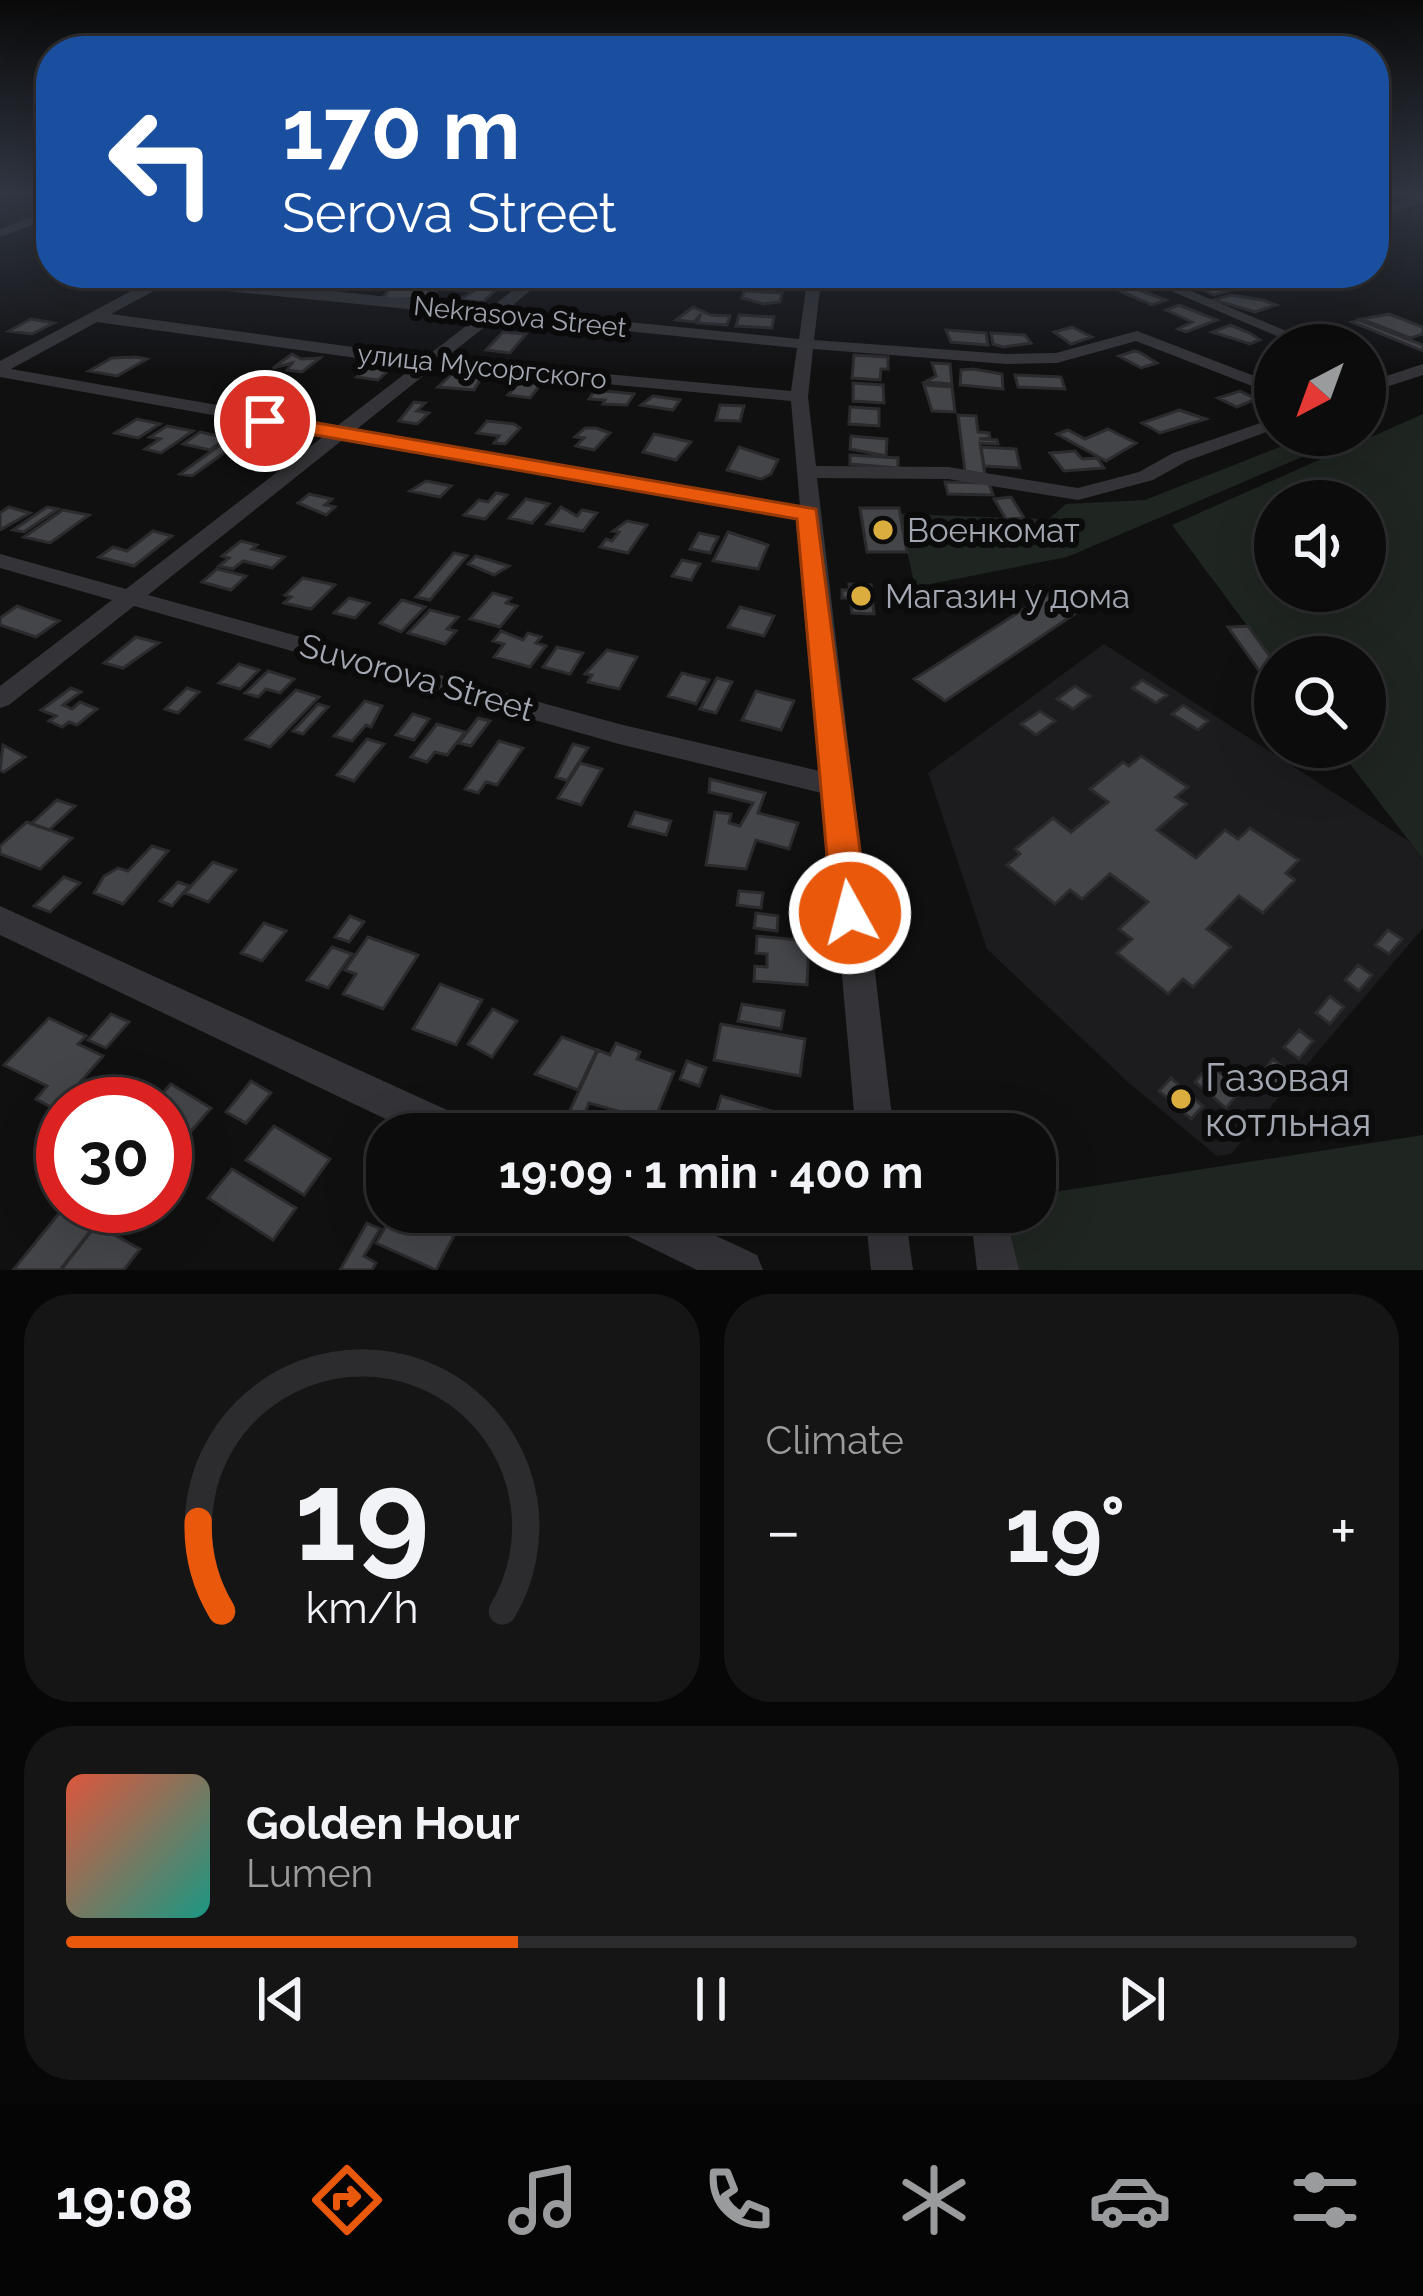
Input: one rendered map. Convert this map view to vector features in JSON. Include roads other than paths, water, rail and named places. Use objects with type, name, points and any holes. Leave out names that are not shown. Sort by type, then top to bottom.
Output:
[{"type":"street","points":[[0,370],[149,288]]},
{"type":"street","name":"Nekrasova Street","points":[[263,288],[494,315],[1027,360],[1057,358],[1137,336],[1254,382]]},
{"type":"street","points":[[0,699],[526,288]]},
{"type":"street","points":[[813,288],[799,397],[873,1113]]},
{"type":"street","points":[[1173,288],[1261,324]]},
{"type":"street","name":"улица Мусоргского","points":[[95,317],[430,363],[799,397]]},
{"type":"street","points":[[0,370],[336,435],[808,514]]},
{"type":"street","points":[[1386,382],[1423,370]]},
{"type":"street","points":[[1386,376],[1393,379]]},
{"type":"street","points":[[805,472],[948,473],[1078,494],[1146,476],[1180,457],[1254,431]]},
{"type":"street","name":"Suvorova Street","points":[[0,561],[619,734],[836,786]]},
{"type":"street","points":[[0,920],[413,1113]]},
{"type":"street","points":[[665,1233],[742,1270]]},
{"type":"street","points":[[888,1233],[892,1270]]},
{"type":"place","name":"Военкомат","points":[[883,530]]},
{"type":"place","name":"Магазин у дома","points":[[861,596]]},
{"type":"place","name":"Газовая котльная","points":[[1181,1099]]}]
